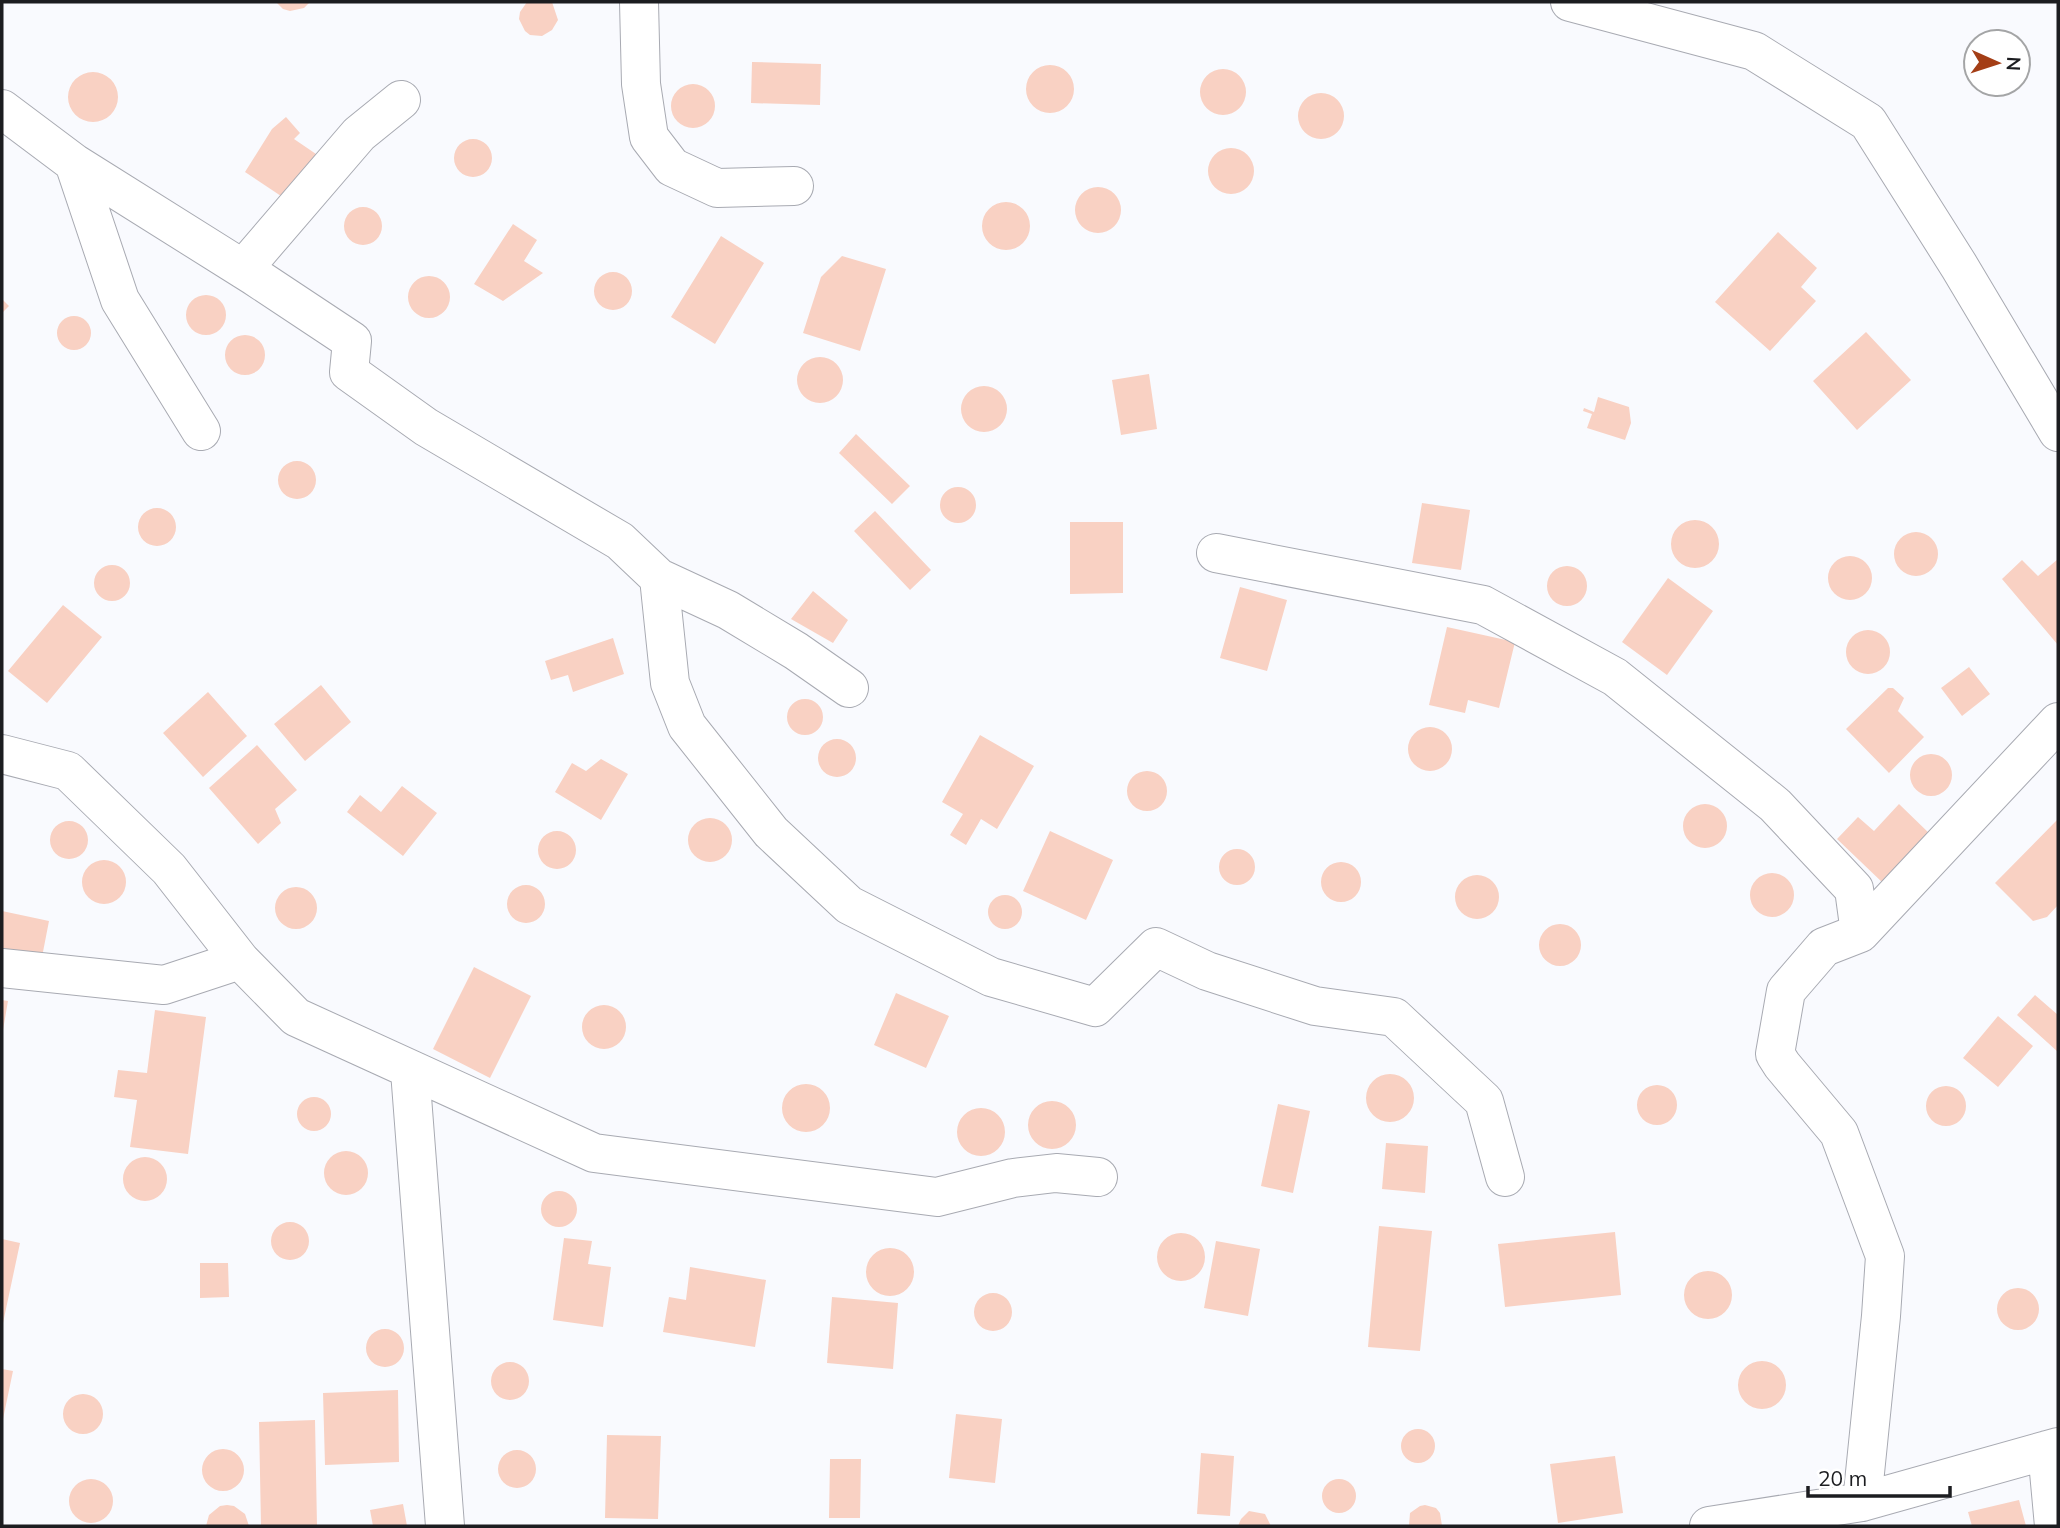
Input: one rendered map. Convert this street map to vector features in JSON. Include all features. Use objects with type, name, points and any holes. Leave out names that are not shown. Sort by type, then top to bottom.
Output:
[{"type":"street","points":[[639,2],[641,84],[649,137],[672,167],[717,188],[794,186]]},
{"type":"street","points":[[1572,2],[1754,51],[1868,122],[1959,266],[2058,432]]},
{"type":"street","points":[[243,269],[359,134],[401,100]]},
{"type":"street","points":[[2,109],[74,163],[352,341],[349,372],[426,427],[620,541],[659,578],[728,610],[796,651],[849,688]]},
{"type":"street","points":[[74,163],[120,300],[201,431]]},
{"type":"street","points":[[1216,554],[1483,605],[1615,677],[1775,805],[1854,889],[1860,933]]},
{"type":"street","points":[[659,578],[670,683],[687,726],[771,832],[849,905],[991,977],[1095,1007],[1156,947],[1207,971],[1315,1006],[1394,1017],[1484,1101],[1505,1177]]},
{"type":"street","points":[[1862,1502],[1885,1256],[1839,1133],[1775,1054],[1786,991],[1824,947],[1860,933],[2058,722]]},
{"type":"street","points":[[2,754],[68,771],[169,869],[240,960],[296,1017],[594,1153],[937,1197],[1013,1178],[1056,1173],[1098,1177]]},
{"type":"street","points":[[2,968],[164,985],[240,960]]},
{"type":"street","points":[[410,1071],[445,1526]]},
{"type":"street","points":[[1709,1526],[1862,1502],[2053,1449],[2054,1526]]},
{"type":"building","points":[[276,2],[310,2],[304,8],[290,11],[283,9]]},
{"type":"building","points":[[527,2],[552,2],[558,20],[552,30],[542,36],[530,35],[525,31],[519,19]]},
{"type":"building","points":[[752,62],[821,64],[820,105],[751,103]]},
{"type":"building","points":[[1050,65],[1067,72],[1074,89],[1067,106],[1050,113],[1033,106],[1026,89],[1033,72]]},
{"type":"building","points":[[1223,69],[1239,76],[1246,92],[1239,108],[1223,115],[1207,108],[1200,92],[1207,76]]},
{"type":"building","points":[[93,72],[110,80],[118,97],[110,114],[93,122],[76,114],[68,97],[76,80]]},
{"type":"building","points":[[693,84],[708,91],[715,106],[708,121],[693,128],[678,121],[671,106],[678,91]]},
{"type":"building","points":[[1321,93],[1337,100],[1344,116],[1337,132],[1321,139],[1305,132],[1298,116],[1305,100]]},
{"type":"building","points":[[286,117],[300,133],[294,139],[316,154],[287,200],[245,172],[272,129]]},
{"type":"building","points":[[473,139],[486,145],[492,158],[486,171],[473,177],[460,171],[454,158],[460,145]]},
{"type":"building","points":[[1231,148],[1247,155],[1254,171],[1247,187],[1231,194],[1215,187],[1208,171],[1215,155]]},
{"type":"building","points":[[1098,187],[1114,194],[1121,210],[1114,226],[1098,233],[1082,226],[1075,210],[1082,194]]},
{"type":"building","points":[[1006,202],[1023,209],[1030,226],[1023,243],[1006,250],[989,243],[982,226],[989,209]]},
{"type":"building","points":[[363,207],[376,213],[382,226],[376,239],[363,245],[350,239],[344,226],[350,213]]},
{"type":"building","points":[[513,224],[537,240],[524,261],[543,273],[503,301],[474,284]]},
{"type":"building","points":[[1778,232],[1817,268],[1801,287],[1816,301],[1770,351],[1715,302]]},
{"type":"building","points":[[721,236],[764,263],[715,344],[671,317]]},
{"type":"building","points":[[842,256],[886,269],[860,351],[803,333],[821,277]]},
{"type":"building","points":[[613,272],[626,278],[632,291],[626,304],[613,310],[600,304],[594,291],[600,278]]},
{"type":"building","points":[[429,276],[444,282],[450,297],[444,312],[429,318],[414,312],[408,297],[414,282]]},
{"type":"building","points":[[206,295],[220,301],[226,315],[220,329],[206,335],[192,329],[186,315],[192,301]]},
{"type":"building","points":[[2,299],[9,306],[2,313]]},
{"type":"building","points":[[74,316],[86,321],[91,333],[86,345],[74,350],[62,345],[57,333],[62,321]]},
{"type":"building","points":[[1866,332],[1911,380],[1857,430],[1813,381]]},
{"type":"building","points":[[245,335],[259,341],[265,355],[259,369],[245,375],[231,369],[225,355],[231,341]]},
{"type":"building","points":[[820,357],[836,364],[843,380],[836,396],[820,403],[804,396],[797,380],[804,364]]},
{"type":"building","points":[[1149,374],[1157,429],[1121,435],[1112,380]]},
{"type":"building","points":[[984,386],[1000,393],[1007,409],[1000,425],[984,432],[968,425],[961,409],[968,393]]},
{"type":"building","points":[[1598,397],[1629,407],[1631,423],[1625,440],[1587,428],[1592,414],[1583,411],[1584,408],[1594,412]]},
{"type":"building","points":[[856,434],[910,486],[892,504],[839,453]]},
{"type":"building","points":[[297,461],[311,466],[316,480],[311,494],[297,499],[283,494],[278,480],[283,466]]},
{"type":"building","points":[[958,487],[971,492],[976,505],[971,518],[958,523],[945,518],[940,505],[945,492]]},
{"type":"building","points":[[1422,503],[1470,510],[1461,570],[1412,563]]},
{"type":"building","points":[[157,508],[171,513],[176,527],[171,541],[157,546],[143,541],[138,527],[143,513]]},
{"type":"building","points":[[875,511],[931,570],[910,590],[854,531]]},
{"type":"building","points":[[1695,520],[1712,527],[1719,544],[1712,561],[1695,568],[1678,561],[1671,544],[1678,527]]},
{"type":"building","points":[[1070,522],[1123,522],[1123,593],[1070,594]]},
{"type":"building","points":[[1916,532],[1925,533],[1932,538],[1937,545],[1937,563],[1932,570],[1925,575],[1916,576],[1907,575],[1900,570],[1895,563],[1894,554],[1895,545],[1900,538],[1907,533]]},
{"type":"building","points":[[1850,556],[1866,562],[1872,578],[1866,594],[1850,600],[1834,594],[1828,578],[1834,562]]},
{"type":"building","points":[[2058,559],[2058,645],[2002,579],[2022,560],[2038,576]]},
{"type":"building","points":[[112,565],[125,570],[130,583],[125,596],[112,601],[99,596],[94,583],[99,570]]},
{"type":"building","points":[[1567,566],[1581,572],[1587,586],[1581,600],[1567,606],[1553,600],[1547,586],[1553,572]]},
{"type":"building","points":[[1668,578],[1713,611],[1667,675],[1622,642]]},
{"type":"building","points":[[1240,587],[1287,600],[1267,671],[1220,658]]},
{"type":"building","points":[[813,591],[848,620],[833,643],[791,619]]},
{"type":"building","points":[[63,605],[102,637],[47,703],[8,671]]},
{"type":"building","points":[[1447,627],[1515,642],[1499,708],[1468,700],[1465,713],[1429,705]]},
{"type":"building","points":[[1868,630],[1877,631],[1884,636],[1889,643],[1889,661],[1884,668],[1877,673],[1868,674],[1859,673],[1852,668],[1847,661],[1846,652],[1847,643],[1852,636],[1859,631]]},
{"type":"building","points":[[613,638],[624,674],[573,692],[568,675],[551,680],[545,661]]},
{"type":"building","points":[[1969,667],[1990,694],[1962,716],[1941,688]]},
{"type":"building","points":[[321,685],[351,722],[305,761],[274,724]]},
{"type":"building","points":[[1888,688],[1893,688],[1904,698],[1898,711],[1924,737],[1889,773],[1846,729]]},
{"type":"building","points":[[208,692],[247,736],[203,777],[163,733]]},
{"type":"building","points":[[805,699],[818,704],[823,717],[818,730],[805,735],[792,730],[787,717],[792,704]]},
{"type":"building","points":[[1430,727],[1439,728],[1446,733],[1451,740],[1451,758],[1446,765],[1439,770],[1430,771],[1421,770],[1414,765],[1409,758],[1408,749],[1409,740],[1414,733],[1421,728]]},
{"type":"building","points":[[980,735],[1034,766],[997,829],[981,819],[966,845],[950,835],[963,814],[942,802]]},
{"type":"building","points":[[837,739],[850,745],[856,758],[850,771],[837,777],[824,771],[818,758],[824,745]]},
{"type":"building","points":[[257,745],[297,790],[275,809],[281,823],[258,844],[209,788]]},
{"type":"building","points":[[1931,754],[1946,760],[1952,775],[1946,790],[1931,796],[1916,790],[1910,775],[1916,760]]},
{"type":"building","points":[[601,759],[628,774],[601,820],[555,792],[572,763],[586,771]]},
{"type":"building","points":[[1147,771],[1155,772],[1161,777],[1166,783],[1166,799],[1161,805],[1155,810],[1147,811],[1139,810],[1133,805],[1128,799],[1127,791],[1128,783],[1133,777],[1139,772]]},
{"type":"building","points":[[402,786],[437,813],[403,856],[347,812],[360,795],[381,812]]},
{"type":"building","points":[[1705,804],[1721,810],[1727,826],[1721,842],[1705,848],[1689,842],[1683,826],[1689,810]]},
{"type":"building","points":[[1899,804],[1931,835],[1884,884],[1837,839],[1858,817],[1874,831]]},
{"type":"building","points":[[710,818],[725,825],[732,840],[725,855],[710,862],[695,855],[688,840],[695,825]]},
{"type":"building","points":[[2058,819],[2058,905],[2047,917],[2033,921],[1995,883]]},
{"type":"building","points":[[69,821],[82,827],[88,840],[82,853],[69,859],[56,853],[50,840],[56,827]]},
{"type":"building","points":[[557,831],[571,836],[576,850],[571,864],[557,869],[543,864],[538,850],[543,836]]},
{"type":"building","points":[[1050,831],[1113,860],[1086,920],[1023,891]]},
{"type":"building","points":[[1237,849],[1250,854],[1255,867],[1250,880],[1237,885],[1224,880],[1219,867],[1224,854]]},
{"type":"building","points":[[104,860],[120,866],[126,882],[120,898],[104,904],[88,898],[82,882],[88,866]]},
{"type":"building","points":[[1341,862],[1355,868],[1361,882],[1355,896],[1341,902],[1327,896],[1321,882],[1327,868]]},
{"type":"building","points":[[1772,873],[1781,874],[1788,879],[1793,886],[1793,904],[1788,911],[1781,916],[1772,917],[1763,916],[1756,911],[1751,904],[1750,895],[1751,886],[1756,879],[1763,874]]},
{"type":"building","points":[[1477,875],[1493,881],[1499,897],[1493,913],[1477,919],[1461,913],[1455,897],[1461,881]]},
{"type":"building","points":[[526,885],[539,891],[545,904],[539,917],[526,923],[513,917],[507,904],[513,891]]},
{"type":"building","points":[[296,887],[311,893],[317,908],[311,923],[296,929],[281,923],[275,908],[281,893]]},
{"type":"building","points":[[1005,895],[1017,900],[1022,912],[1017,924],[1005,929],[993,924],[988,912],[993,900]]},
{"type":"building","points":[[2,911],[49,921],[42,957],[2,948]]},
{"type":"building","points":[[1560,924],[1575,930],[1581,945],[1575,960],[1560,966],[1545,960],[1539,945],[1545,930]]},
{"type":"building","points":[[474,967],[531,996],[490,1078],[433,1049]]},
{"type":"building","points":[[896,993],[949,1016],[926,1068],[874,1045]]},
{"type":"building","points":[[2035,995],[2058,1015],[2058,1052],[2017,1015]]},
{"type":"building","points":[[2,1000],[8,1001],[3,1030],[2,1030]]},
{"type":"building","points":[[604,1005],[619,1012],[626,1027],[619,1042],[604,1049],[589,1042],[582,1027],[589,1012]]},
{"type":"building","points":[[155,1010],[206,1017],[188,1154],[130,1147],[137,1100],[114,1097],[118,1070],[147,1073]]},
{"type":"building","points":[[1998,1016],[2033,1046],[1998,1087],[1963,1058]]},
{"type":"building","points":[[1390,1074],[1407,1081],[1414,1098],[1407,1115],[1390,1122],[1373,1115],[1366,1098],[1373,1081]]},
{"type":"building","points":[[806,1084],[823,1091],[830,1108],[823,1125],[806,1132],[789,1125],[782,1108],[789,1091]]},
{"type":"building","points":[[1657,1085],[1671,1091],[1677,1105],[1671,1119],[1657,1125],[1643,1119],[1637,1105],[1643,1091]]},
{"type":"building","points":[[1946,1086],[1954,1087],[1960,1092],[1965,1098],[1965,1114],[1960,1120],[1954,1125],[1946,1126],[1938,1125],[1932,1120],[1927,1114],[1926,1106],[1927,1098],[1932,1092],[1938,1087]]},
{"type":"building","points":[[314,1097],[326,1102],[331,1114],[326,1126],[314,1131],[302,1126],[297,1114],[302,1102]]},
{"type":"building","points":[[1052,1101],[1069,1108],[1076,1125],[1069,1142],[1052,1149],[1035,1142],[1028,1125],[1035,1108]]},
{"type":"building","points":[[1278,1104],[1310,1111],[1293,1193],[1261,1186]]},
{"type":"building","points":[[981,1108],[998,1115],[1005,1132],[998,1149],[981,1156],[964,1149],[957,1132],[964,1115]]},
{"type":"building","points":[[1386,1143],[1428,1146],[1425,1193],[1382,1189]]},
{"type":"building","points":[[346,1151],[361,1158],[368,1173],[361,1188],[346,1195],[331,1188],[324,1173],[331,1158]]},
{"type":"building","points":[[145,1157],[160,1164],[167,1179],[160,1194],[145,1201],[130,1194],[123,1179],[130,1164]]},
{"type":"building","points":[[559,1191],[572,1196],[577,1209],[572,1222],[559,1227],[546,1222],[541,1209],[546,1196]]},
{"type":"building","points":[[290,1222],[303,1228],[309,1241],[303,1254],[290,1260],[277,1254],[271,1241],[277,1228]]},
{"type":"building","points":[[1379,1226],[1432,1231],[1420,1351],[1368,1347]]},
{"type":"building","points":[[1615,1232],[1621,1295],[1505,1307],[1498,1244]]},
{"type":"building","points":[[1181,1233],[1198,1240],[1205,1257],[1198,1274],[1181,1281],[1164,1274],[1157,1257],[1164,1240]]},
{"type":"building","points":[[564,1238],[592,1241],[588,1264],[611,1267],[603,1327],[553,1320]]},
{"type":"building","points":[[2,1239],[20,1243],[3,1323],[2,1323]]},
{"type":"building","points":[[1216,1241],[1260,1249],[1248,1316],[1204,1308]]},
{"type":"building","points":[[890,1248],[907,1255],[914,1272],[907,1289],[890,1296],[873,1289],[866,1272],[873,1255]]},
{"type":"building","points":[[200,1263],[228,1263],[229,1297],[200,1298]]},
{"type":"building","points":[[690,1267],[766,1280],[755,1347],[663,1332],[669,1297],[686,1300]]},
{"type":"building","points":[[1708,1271],[1725,1278],[1732,1295],[1725,1312],[1708,1319],[1691,1312],[1684,1295],[1691,1278]]},
{"type":"building","points":[[2018,1288],[2033,1294],[2039,1309],[2033,1324],[2018,1330],[2003,1324],[1997,1309],[2003,1294]]},
{"type":"building","points":[[993,1293],[1007,1298],[1012,1312],[1007,1326],[993,1331],[979,1326],[974,1312],[979,1298]]},
{"type":"building","points":[[832,1297],[898,1303],[893,1369],[827,1363]]},
{"type":"building","points":[[385,1329],[398,1335],[404,1348],[398,1361],[385,1367],[372,1361],[366,1348],[372,1335]]},
{"type":"building","points":[[1762,1361],[1779,1368],[1786,1385],[1779,1402],[1762,1409],[1745,1402],[1738,1385],[1745,1368]]},
{"type":"building","points":[[510,1362],[523,1368],[529,1381],[523,1394],[510,1400],[497,1394],[491,1381],[497,1368]]},
{"type":"building","points":[[2,1369],[13,1371],[3,1419],[2,1419]]},
{"type":"building","points":[[398,1390],[399,1462],[325,1465],[323,1393]]},
{"type":"building","points":[[83,1394],[91,1395],[97,1400],[102,1406],[102,1422],[97,1428],[91,1433],[83,1434],[75,1433],[69,1428],[64,1422],[63,1414],[64,1406],[69,1400],[75,1395]]},
{"type":"building","points":[[956,1414],[1002,1419],[995,1483],[949,1478]]},
{"type":"building","points":[[315,1420],[317,1526],[261,1526],[259,1422]]},
{"type":"building","points":[[1418,1429],[1430,1434],[1435,1446],[1430,1458],[1418,1463],[1406,1458],[1401,1446],[1406,1434]]},
{"type":"building","points":[[607,1435],[661,1436],[658,1519],[605,1518]]},
{"type":"building","points":[[223,1449],[238,1455],[244,1470],[238,1485],[223,1491],[208,1485],[202,1470],[208,1455]]},
{"type":"building","points":[[517,1450],[530,1456],[536,1469],[530,1482],[517,1488],[504,1482],[498,1469],[504,1456]]},
{"type":"building","points":[[1201,1453],[1234,1456],[1230,1516],[1197,1514]]},
{"type":"building","points":[[1615,1456],[1623,1513],[1558,1523],[1550,1464]]},
{"type":"building","points":[[830,1459],[861,1459],[860,1518],[829,1518]]},
{"type":"building","points":[[91,1479],[106,1486],[113,1501],[106,1516],[91,1523],[76,1516],[69,1501],[76,1486]]},
{"type":"building","points":[[1339,1479],[1351,1484],[1356,1496],[1351,1508],[1339,1513],[1327,1508],[1322,1496],[1327,1484]]},
{"type":"building","points":[[2019,1500],[2026,1526],[1972,1526],[1968,1512]]},
{"type":"building","points":[[403,1504],[407,1526],[373,1526],[370,1510]]},
{"type":"building","points":[[1425,1505],[1436,1508],[1440,1513],[1442,1526],[1409,1526],[1410,1513]]},
{"type":"building","points":[[220,1506],[234,1506],[245,1514],[249,1526],[206,1526],[209,1515]]},
{"type":"building","points":[[1249,1511],[1265,1514],[1271,1526],[1238,1526]]}]
